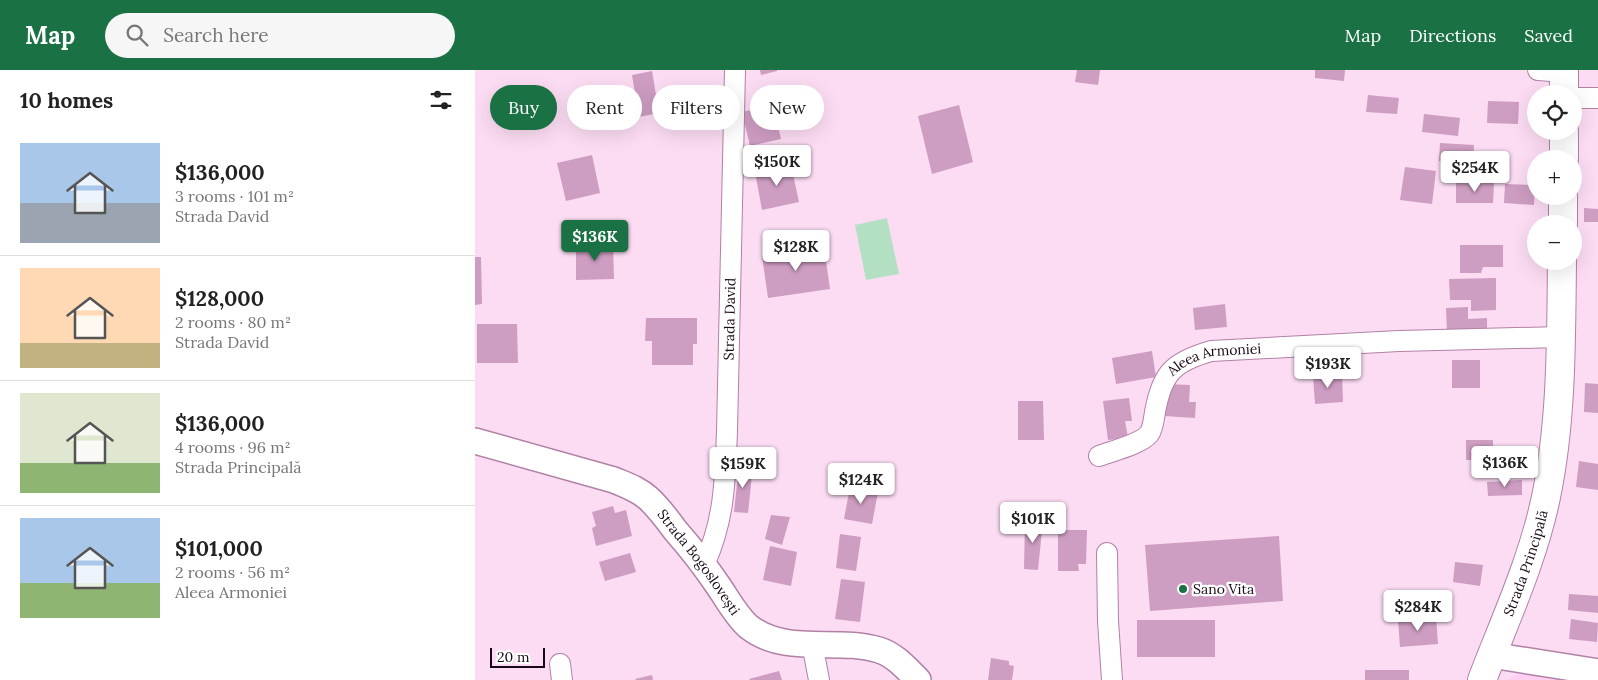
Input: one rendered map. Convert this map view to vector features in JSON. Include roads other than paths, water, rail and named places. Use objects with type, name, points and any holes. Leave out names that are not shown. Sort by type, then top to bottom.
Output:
[{"type":"main road","name":"Strada Principală","points":[[1482,680],[1524,570],[1546,498],[1556,422],[1561,337],[1562,270]]},
{"type":"street","name":"Strada David","points":[[704,565],[716,536],[724,489],[735,70]]},
{"type":"street","points":[[1582,98],[1598,98]]},
{"type":"street","name":"Aleea Armoniei","points":[[1099,456],[1142,440],[1150,434],[1159,392],[1165,378],[1191,357],[1211,351],[1399,341],[1561,337]]},
{"type":"street","name":"Strada Bogoslovești","points":[[475,441],[614,480],[632,487],[647,497],[658,508],[704,565],[737,613],[749,626],[763,635],[790,643],[841,644],[878,650],[890,655],[901,663],[918,680]]},
{"type":"street","points":[[1107,552],[1107,621],[1112,680]]},
{"type":"street","points":[[812,643],[819,680]]},
{"type":"street","points":[[1491,655],[1598,672]]},
{"type":"place","name":"Sano Vita","points":[[1183,589]]}]
